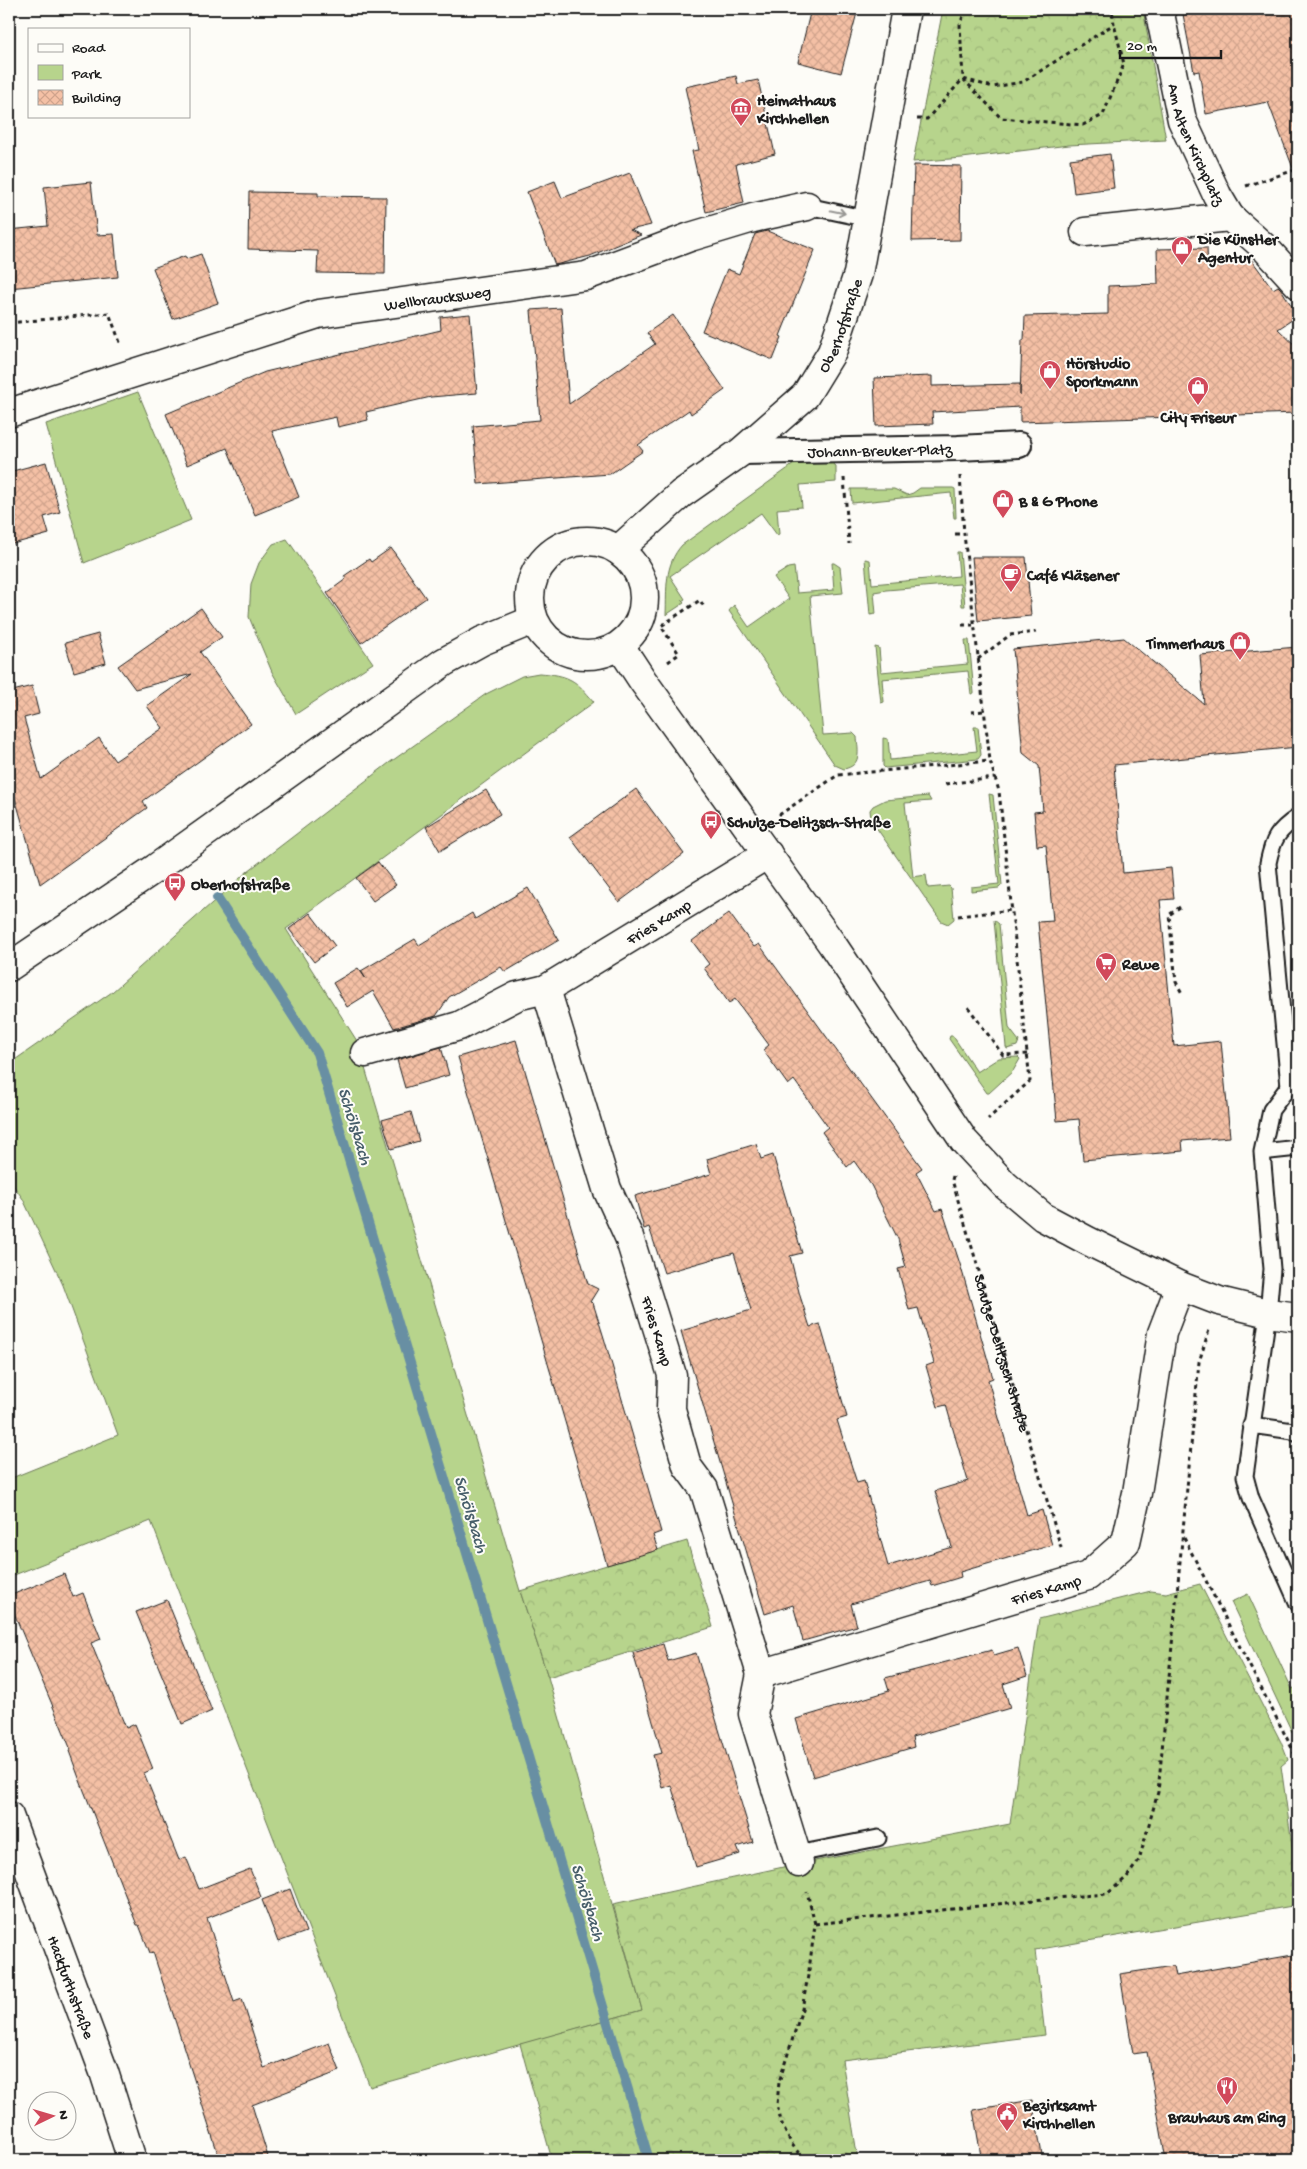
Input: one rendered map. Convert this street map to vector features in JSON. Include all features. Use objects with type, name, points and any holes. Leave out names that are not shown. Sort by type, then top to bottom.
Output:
[{"type":"street","name":"Oberhofstraße","points":[[618,550],[681,494],[741,452],[805,396],[823,370],[840,334],[858,274],[906,9]]},
{"type":"street","name":"Am Alten Kirchplatz","points":[[1159,9],[1182,120],[1224,206]]},
{"type":"street","name":"Wellbraucksweg","points":[[9,413],[318,314],[586,276],[699,234],[753,218],[807,206]]},
{"type":"street","points":[[1085,232],[1224,206],[1298,284]]},
{"type":"street","name":"Johann-Breuker-Platz","points":[[741,452],[1019,445]]},
{"type":"street","points":[[582,540],[601,542],[618,550],[634,565],[643,586],[644,608],[636,629],[620,646],[600,655],[578,656],[558,649],[542,634],[533,620],[529,602],[533,577],[547,556],[563,546],[582,540]]},
{"type":"street","points":[[9,967],[156,868],[444,662],[482,641],[533,620]]},
{"type":"street","points":[[620,646],[643,681],[761,843],[964,1141],[1005,1185],[1043,1217],[1180,1286],[1218,1301],[1268,1313],[1298,1317]]},
{"type":"street","name":"Fries Kamp","points":[[365,1053],[459,1026],[518,996],[546,988],[761,843]]},
{"type":"street","name":"Fries Kamp","points":[[546,988],[607,1189],[629,1237],[672,1375],[671,1409],[688,1466],[704,1489],[761,1674],[753,1714],[798,1859]]},
{"type":"street","name":"Fries Kamp","points":[[761,1674],[1088,1576],[1126,1542],[1137,1493],[1162,1334],[1180,1286]]},
{"type":"street","name":"Hackfurthstraße","points":[[9,1816],[104,2072],[132,2160]]},
{"type":"lane","name":"Wellbraucksweg","points":[[807,206],[868,219]]},
{"type":"lane","points":[[1298,817],[1285,826],[1272,840],[1268,863],[1294,1086],[1271,1110],[1262,1152],[1272,1269],[1268,1313],[1245,1476],[1250,1498],[1298,1604]]},
{"type":"lane","points":[[1262,1152],[1298,1148]]},
{"type":"lane","points":[[1252,1425],[1294,1431],[1298,1434]]},
{"type":"lane","points":[[798,1859],[878,1838]]},
{"type":"path","points":[[966,9],[960,24],[963,79],[1001,118],[1083,125],[1103,115],[1124,64],[1112,9]]},
{"type":"path","points":[[963,79],[993,87],[1023,82],[1114,24]]},
{"type":"path","points":[[927,119],[963,79]]},
{"type":"path","points":[[1224,206],[1298,170]]},
{"type":"path","points":[[9,323],[109,313],[132,374]]},
{"type":"path","points":[[958,448],[973,625],[990,761],[998,791],[1030,1081],[964,1141]]},
{"type":"path","points":[[842,450],[849,544]]},
{"type":"path","points":[[955,534],[964,534]]},
{"type":"path","points":[[643,681],[679,654],[661,626],[700,600],[704,607]]},
{"type":"path","points":[[962,625],[973,625]]},
{"type":"path","points":[[978,660],[1010,636],[1036,632]]},
{"type":"path","points":[[971,712],[984,711]]},
{"type":"path","points":[[761,843],[838,775],[990,761]]},
{"type":"path","points":[[944,784],[995,778]]},
{"type":"path","points":[[1180,907],[1169,915],[1176,982],[1183,995]]},
{"type":"path","points":[[958,916],[1012,910]]},
{"type":"path","points":[[968,1007],[984,1032],[1003,1055],[1027,1054]]},
{"type":"path","name":"Schulze-Delitzsch-Straße","points":[[964,1141],[952,1180],[1063,1556]]},
{"type":"path","points":[[816,1924],[1043,1898],[1108,1894],[1127,1877],[1139,1860],[1158,1792],[1200,1362],[1218,1301]]},
{"type":"path","points":[[1184,1538],[1298,1760]]},
{"type":"path","points":[[798,1859],[816,1924],[802,2009],[779,2082],[778,2098],[782,2125],[791,2143],[804,2160]]},
{"type":"green space","points":[[943,9],[1143,9],[1166,140],[1069,145],[913,162]]},
{"type":"green space","points":[[138,392],[191,520],[84,563],[46,424]]},
{"type":"green space","points":[[832,463],[836,466],[836,482],[800,485],[802,507],[777,509],[779,534],[777,535],[761,513],[670,576],[685,599],[682,601],[684,603],[666,615],[669,569],[682,545],[794,464]]},
{"type":"green space","points":[[920,488],[955,489],[956,518],[954,518],[951,493],[852,503],[851,489],[894,489],[907,495]]},
{"type":"green space","points":[[287,539],[373,663],[296,714],[272,672],[249,617],[251,584],[259,563],[273,544]]},
{"type":"green space","points":[[957,552],[960,552],[965,606],[962,606],[960,584],[886,590],[874,592],[876,614],[870,615],[865,559],[870,560],[872,584],[959,576]]},
{"type":"green space","points":[[832,563],[840,567],[843,593],[810,596],[823,735],[853,733],[857,737],[858,757],[854,764],[844,769],[835,765],[729,611],[734,605],[749,627],[789,599],[774,577],[788,568],[794,567],[797,593],[834,590]]},
{"type":"green space","points":[[965,640],[969,640],[974,693],[971,694],[968,671],[882,679],[884,702],[881,703],[875,647],[879,648],[881,672],[968,664]]},
{"type":"green space","points":[[539,673],[558,675],[571,680],[582,688],[594,702],[286,929],[357,1041],[520,1591],[548,1677],[642,2010],[370,2087],[151,1521],[9,1577],[9,1479],[118,1435],[63,1285],[23,1199],[9,1179],[9,1064],[112,992],[248,871],[389,763],[486,694],[522,676]]},
{"type":"green space","points":[[974,727],[978,727],[981,755],[978,759],[885,768],[883,766],[883,738],[888,739],[890,760],[977,751]]},
{"type":"green space","points":[[989,794],[993,795],[1002,885],[999,888],[971,891],[971,887],[999,884]]},
{"type":"green space","points":[[928,796],[931,801],[905,803],[913,877],[926,875],[928,888],[949,886],[951,888],[954,919],[948,924],[941,921],[871,820],[870,810],[873,806],[885,800]]},
{"type":"green space","points":[[994,920],[999,924],[1009,1028],[1019,1041],[1017,1046],[1007,1049],[1006,1047]]},
{"type":"green space","points":[[950,1036],[953,1036],[977,1072],[999,1058],[1018,1057],[1020,1059],[1013,1071],[987,1093],[949,1039]]},
{"type":"green space","points":[[687,1541],[713,1627],[548,1677],[520,1591]]},
{"type":"green space","points":[[1200,1584],[1281,1742],[1288,1760],[1281,1766],[1293,1852],[1298,1852],[1298,1905],[1035,1950],[1045,2035],[842,2060],[858,2160],[552,2160],[520,2044],[642,2010],[613,1904],[788,1866],[1010,1824],[1039,1619],[1151,1591],[1166,1593]]},
{"type":"green space","points":[[1248,1594],[1292,1689],[1298,1686],[1298,1728],[1292,1732],[1231,1602]]},
{"type":"building","points":[[811,9],[858,9],[841,73],[798,62]]},
{"type":"building","points":[[1182,9],[1298,9],[1298,176],[1296,176],[1268,102],[1206,114],[1199,71],[1194,72]]},
{"type":"building","name":"Heimathaus Kirchhellen","points":[[736,76],[738,84],[758,80],[775,154],[736,164],[744,203],[706,212],[692,151],[699,150],[685,87]]},
{"type":"building","points":[[1110,154],[1114,188],[1074,193],[1070,159]]},
{"type":"building","points":[[914,165],[961,166],[960,240],[912,241]]},
{"type":"building","points":[[630,173],[651,225],[630,230],[641,235],[590,256],[555,265],[527,192],[555,181],[562,198]]},
{"type":"building","points":[[91,182],[97,235],[114,234],[118,277],[9,288],[9,230],[48,226],[44,187]]},
{"type":"building","points":[[249,192],[318,193],[318,196],[386,197],[385,274],[317,273],[318,251],[248,249]]},
{"type":"building","points":[[767,231],[815,250],[780,336],[782,337],[773,360],[702,331],[727,269],[739,274],[755,234]]},
{"type":"building","points":[[1207,248],[1208,271],[1248,255],[1273,289],[1278,286],[1281,289],[1298,316],[1278,329],[1298,348],[1298,413],[1020,422],[1020,407],[932,412],[933,424],[876,426],[874,378],[932,376],[932,386],[1020,384],[1020,395],[1025,316],[1108,314],[1108,286],[1158,284],[1157,249]]},
{"type":"building","points":[[201,254],[218,303],[173,319],[153,268],[185,256],[186,259]]},
{"type":"building","points":[[561,308],[569,404],[655,344],[647,333],[673,315],[725,390],[691,414],[689,410],[638,445],[643,451],[610,474],[478,484],[473,426],[540,420],[531,310]]},
{"type":"building","points":[[470,314],[477,393],[431,397],[366,412],[368,420],[338,427],[336,417],[272,431],[299,497],[255,515],[227,448],[187,465],[166,414],[265,372],[441,330],[440,317]]},
{"type":"building","points":[[46,462],[60,512],[44,517],[49,534],[9,545],[9,472]]},
{"type":"building","points":[[391,548],[426,598],[361,643],[327,593],[346,579],[344,576],[369,559],[371,562]]},
{"type":"building","points":[[972,557],[1026,557],[1031,616],[978,621]]},
{"type":"building","points":[[201,608],[222,637],[200,652],[251,724],[143,801],[147,808],[40,884],[9,777],[9,692],[32,686],[39,714],[24,718],[41,779],[99,738],[115,761],[163,728],[147,706],[192,674],[135,689],[118,666]]},
{"type":"building","points":[[98,634],[106,663],[74,672],[65,643]]},
{"type":"building","points":[[1124,638],[1204,704],[1200,655],[1298,647],[1298,747],[1114,765],[1123,873],[1171,868],[1174,899],[1160,900],[1174,1046],[1221,1041],[1230,1137],[1182,1141],[1183,1151],[1083,1160],[1079,1119],[1057,1121],[1038,922],[1053,921],[1046,845],[1037,846],[1034,812],[1043,811],[1039,766],[1023,753],[1013,649]]},
{"type":"building","points":[[636,789],[684,854],[619,902],[570,837]]},
{"type":"building","points":[[486,790],[500,814],[440,851],[426,827]]},
{"type":"building","points":[[378,862],[396,885],[373,901],[356,878]]},
{"type":"building","points":[[528,888],[559,940],[505,972],[501,967],[449,997],[436,1016],[394,1028],[373,991],[347,1007],[333,983],[358,968],[366,979],[361,971],[415,939],[419,945],[472,913],[475,919]]},
{"type":"building","points":[[310,913],[335,946],[314,962],[289,929]]},
{"type":"building","points":[[729,913],[754,947],[759,944],[922,1168],[916,1172],[936,1211],[942,1209],[960,1264],[993,1378],[988,1380],[1027,1515],[1042,1510],[1052,1545],[960,1572],[961,1577],[932,1586],[930,1581],[851,1604],[857,1626],[803,1641],[793,1605],[765,1614],[681,1331],[751,1310],[734,1253],[664,1273],[649,1227],[644,1229],[635,1196],[711,1174],[707,1159],[756,1144],[761,1159],[773,1155],[802,1253],[790,1256],[800,1296],[810,1327],[820,1324],[847,1417],[837,1420],[857,1483],[864,1481],[888,1566],[952,1547],[935,1491],[968,1481],[946,1405],[938,1407],[926,1366],[934,1363],[918,1308],[909,1310],[898,1269],[906,1267],[898,1239],[871,1185],[854,1161],[847,1167],[822,1132],[828,1127],[794,1080],[788,1085],[763,1050],[769,1045],[735,999],[729,1003],[704,968],[709,964],[692,941]]},
{"type":"building","points":[[516,1040],[588,1284],[598,1289],[590,1302],[593,1303],[604,1338],[661,1532],[653,1535],[658,1550],[607,1565],[458,1057]]},
{"type":"building","points":[[441,1047],[449,1075],[405,1088],[397,1060]]},
{"type":"building","points":[[411,1112],[419,1141],[391,1149],[382,1120]]},
{"type":"building","points":[[64,1574],[73,1597],[83,1593],[101,1639],[91,1643],[126,1728],[135,1724],[153,1769],[144,1773],[179,1860],[186,1857],[199,1889],[250,1869],[261,1897],[207,1918],[234,2002],[242,1999],[264,2068],[329,2043],[340,2071],[252,2105],[269,2160],[220,2160],[153,1952],[150,1953],[139,1925],[137,1925],[79,1778],[69,1751],[71,1750],[9,1601],[9,1596]]},
{"type":"building","points":[[167,1600],[212,1711],[182,1724],[136,1612]]},
{"type":"building","points":[[663,1644],[668,1661],[696,1653],[753,1842],[737,1847],[740,1854],[696,1867],[671,1785],[662,1788],[653,1755],[662,1753],[633,1653]]},
{"type":"building","points":[[1018,1648],[1027,1676],[1003,1684],[1010,1708],[912,1737],[914,1747],[813,1777],[796,1719],[889,1691],[885,1678],[992,1650],[994,1655]]},
{"type":"building","points":[[290,1889],[306,1932],[278,1942],[262,1900]]},
{"type":"building","name":"Brauhaus am Ring","points":[[1298,1954],[1298,2160],[1166,2160],[1147,2052],[1133,2054],[1120,1974],[1173,1966],[1175,1976]]},
{"type":"building","name":"Bezirksamt Kirchhellen","points":[[1032,2100],[1043,2160],[991,2160],[989,2154],[981,2156],[973,2110]]},
{"type":"waterway","name":"Schölsbach","points":[[217,898],[317,1053],[649,2160]]},
{"type":"place","name":"Heimathaus Kirchhellen","points":[[741,127]]},
{"type":"place","name":"Die Künstler Agentur","points":[[1182,266]]},
{"type":"place","name":"Hörstudio Sporkmann","points":[[1050,390]]},
{"type":"place","name":"City Friseur","points":[[1198,406]]},
{"type":"place","name":"B & G Phone","points":[[1003,519]]},
{"type":"place","name":"Café Kläsener","points":[[1011,593]]},
{"type":"place","name":"Timmerhaus","points":[[1240,661]]},
{"type":"place","name":"Schulze-Delitzsch-Straße","points":[[711,840]]},
{"type":"place","name":"Oberhofstraße","points":[[175,902]]},
{"type":"place","name":"Rewe","points":[[1106,982]]},
{"type":"place","name":"Brauhaus am Ring","points":[[1227,2106]]},
{"type":"place","name":"Bezirksamt Kirchhellen","points":[[1007,2132]]}]
